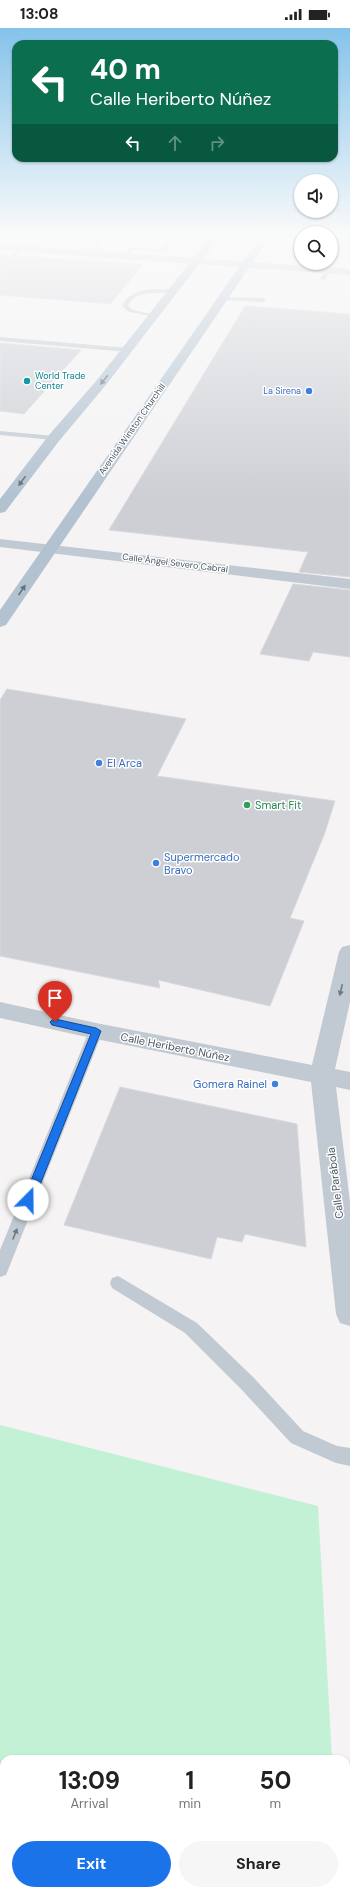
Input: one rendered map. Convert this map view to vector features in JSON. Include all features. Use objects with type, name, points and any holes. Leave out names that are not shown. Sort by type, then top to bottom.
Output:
[{"type":"main road","points":[[0,509],[6,495],[128,350],[148,324]]},
{"type":"main road","name":"Avenida Winston Churchill","points":[[0,622],[205,324]]},
{"type":"street","name":"Calle Ángel Severo Cabral","points":[[0,543],[350,584]]},
{"type":"street","name":"Calle Parábola","points":[[350,952],[322,1075],[350,1314]]},
{"type":"street","name":"Calle Heriberto Núñez","points":[[0,1010],[96,1031],[350,1081]]},
{"type":"lane","points":[[0,339],[128,350]]},
{"type":"lane","points":[[0,433],[54,438]]},
{"type":"lane","points":[[0,1270],[96,1031]]},
{"type":"lane","points":[[118,1283],[191,1328],[248,1384],[297,1437],[336,1454],[350,1457]]},
{"type":"green space","points":[[0,1425],[318,1506],[332,1755],[0,1755]]},
{"type":"building","points":[[234,324],[350,324],[350,577],[299,572],[308,552],[109,530]]},
{"type":"building","name":"World Trade Center","points":[[0,343],[81,350],[24,414],[0,411]]},
{"type":"building","points":[[293,584],[350,590],[350,657],[313,652],[309,661],[260,654]]},
{"type":"building","points":[[7,689],[186,719],[157,776],[335,801],[324,835],[290,918],[304,921],[270,1006],[158,980],[160,988],[0,956],[0,700]]},
{"type":"building","points":[[120,1087],[297,1124],[306,1247],[245,1234],[242,1242],[217,1237],[211,1259],[64,1225]]},
{"type":"place","name":"World Trade Center","points":[[27,381]]},
{"type":"place","name":"La Sirena","points":[[309,391]]},
{"type":"place","name":"El Arca","points":[[99,763]]},
{"type":"place","name":"Smart Fit","points":[[247,805]]},
{"type":"place","name":"Supermercado Bravo","points":[[156,863]]},
{"type":"place","name":"Gomera Rainel","points":[[275,1084]]},
{"type":"route","points":[[28,1200],[96,1031],[55,1022]]}]
